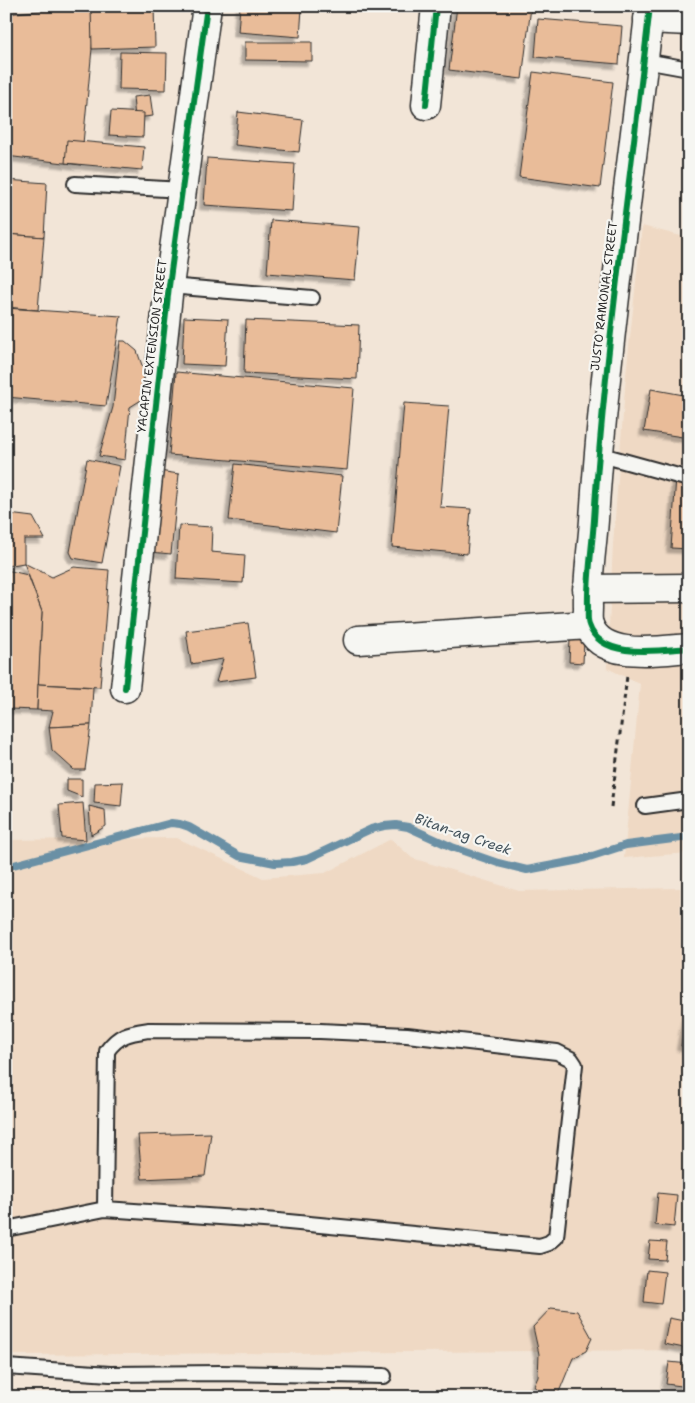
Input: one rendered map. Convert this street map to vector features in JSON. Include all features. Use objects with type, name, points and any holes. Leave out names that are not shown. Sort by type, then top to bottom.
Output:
[{"type":"street","name":"YACAPIN EXTENSION STREET","points":[[125,688],[170,286],[207,6]]},
{"type":"street","points":[[426,105],[436,6]]},
{"type":"street","points":[[649,13],[689,21]]},
{"type":"street","name":"JUSTO RAMONAL STREET","points":[[589,625],[587,590],[593,536],[598,454],[649,13]]},
{"type":"street","points":[[587,590],[689,588]]},
{"type":"street","points":[[358,640],[589,625],[603,643],[613,648],[645,651],[689,648]]},
{"type":"lane","points":[[644,61],[689,69]]},
{"type":"lane","points":[[75,184],[183,190]]},
{"type":"lane","points":[[170,286],[312,298]]},
{"type":"lane","points":[[598,454],[689,479]]},
{"type":"lane","points":[[645,806],[689,800]]},
{"type":"lane","points":[[6,1229],[105,1209],[278,1221],[540,1246],[549,1243],[556,1237],[575,1064],[571,1059],[557,1052],[407,1035],[320,1031],[150,1030],[131,1033],[115,1040],[107,1051],[105,1209]]},
{"type":"lane","points":[[6,1367],[110,1374],[222,1373],[384,1376]]},
{"type":"path","points":[[612,806],[630,650]]},
{"type":"shaded area","points":[[642,226],[689,238],[689,853],[624,858],[640,684],[607,668],[613,544],[626,375]]},
{"type":"shaded area","points":[[177,838],[263,878],[325,873],[391,839],[412,858],[519,891],[680,888],[688,1350],[6,1355],[6,840]]},
{"type":"building","points":[[91,6],[154,6],[155,47],[92,49]]},
{"type":"building","points":[[96,6],[81,165],[6,156],[6,14]]},
{"type":"building","points":[[240,6],[302,9],[300,37],[238,32]]},
{"type":"building","points":[[457,6],[531,7],[522,79],[449,70]]},
{"type":"building","points":[[538,19],[622,26],[619,64],[535,57]]},
{"type":"building","points":[[245,42],[312,42],[312,61],[245,60]]},
{"type":"building","points":[[120,52],[167,53],[166,90],[119,89]]},
{"type":"building","points":[[533,72],[613,82],[600,188],[519,177]]},
{"type":"building","points":[[150,95],[153,116],[135,118],[133,97]]},
{"type":"building","points":[[111,111],[144,113],[143,137],[109,135]]},
{"type":"building","points":[[238,112],[303,120],[299,152],[235,145]]},
{"type":"building","points":[[67,140],[144,147],[142,170],[65,163]]},
{"type":"building","points":[[207,158],[295,164],[292,211],[204,205]]},
{"type":"building","points":[[6,180],[47,183],[44,237],[6,234]]},
{"type":"building","points":[[271,220],[360,227],[355,280],[267,273]]},
{"type":"building","points":[[6,234],[44,237],[38,310],[6,307]]},
{"type":"building","points":[[6,308],[121,316],[106,406],[6,397]]},
{"type":"building","points":[[184,317],[228,319],[225,366],[182,364]]},
{"type":"building","points":[[246,320],[359,325],[357,379],[244,373]]},
{"type":"building","points":[[120,341],[125,341],[137,351],[143,368],[150,372],[146,397],[130,407],[125,460],[99,456],[113,407]]},
{"type":"building","points":[[176,372],[354,388],[347,470],[169,455]]},
{"type":"building","points":[[651,389],[689,396],[689,438],[644,431]]},
{"type":"building","points":[[404,403],[449,406],[440,507],[471,509],[467,554],[392,547]]},
{"type":"building","points":[[87,459],[120,466],[102,563],[73,558],[70,552]]},
{"type":"building","points":[[235,464],[342,476],[336,533],[229,520]]},
{"type":"building","points":[[159,471],[179,474],[171,554],[150,552]]},
{"type":"building","points":[[676,477],[689,478],[689,549],[671,548]]},
{"type":"building","points":[[9,514],[33,517],[45,539],[24,539],[24,563],[6,566],[6,532]]},
{"type":"building","points":[[179,525],[212,527],[211,552],[245,555],[243,583],[176,579]]},
{"type":"building","points":[[24,563],[52,577],[74,567],[109,570],[100,687],[38,684],[42,612]]},
{"type":"building","points":[[6,570],[28,575],[42,612],[37,710],[9,709],[6,706]]},
{"type":"building","points":[[248,623],[256,677],[216,682],[223,659],[191,664],[186,631]]},
{"type":"building","points":[[570,640],[584,641],[583,663],[569,662]]},
{"type":"building","points":[[38,684],[93,687],[91,725],[49,727],[53,711],[37,710]]},
{"type":"building","points":[[91,725],[85,770],[74,770],[52,750],[49,727]]},
{"type":"building","points":[[67,779],[82,779],[82,797],[67,791]]},
{"type":"building","points":[[123,782],[121,806],[94,803],[95,783]]},
{"type":"building","points":[[83,803],[86,840],[62,838],[59,805]]},
{"type":"building","points":[[89,806],[105,810],[106,826],[91,835]]},
{"type":"building","points":[[689,1006],[689,1048],[681,1046]]},
{"type":"building","points":[[211,1133],[205,1176],[142,1179],[138,1135]]},
{"type":"building","points":[[658,1193],[677,1195],[674,1227],[655,1225]]},
{"type":"building","points":[[650,1241],[667,1242],[665,1260],[648,1259]]},
{"type":"building","points":[[647,1270],[665,1272],[661,1304],[644,1302]]},
{"type":"building","points":[[551,1308],[577,1311],[592,1338],[586,1351],[573,1358],[559,1392],[542,1396],[534,1386],[538,1377],[539,1354],[533,1327]]},
{"type":"building","points":[[669,1318],[689,1322],[689,1349],[664,1344]]},
{"type":"building","points":[[669,1362],[689,1364],[689,1387],[666,1384]]},
{"type":"waterway","name":"Bitan-ag Creek","points":[[6,867],[171,823],[189,827],[239,856],[275,863],[307,859],[371,829],[396,825],[408,827],[452,847],[498,863],[527,870],[580,860],[626,845],[689,837]]},
{"type":"cycle path","points":[[125,688],[169,286],[207,6]]},
{"type":"cycle path","points":[[426,105],[436,6]]},
{"type":"cycle path","points":[[650,6],[605,391],[589,574],[588,618],[589,625],[596,636],[606,644],[619,649],[648,651],[689,648]]}]
